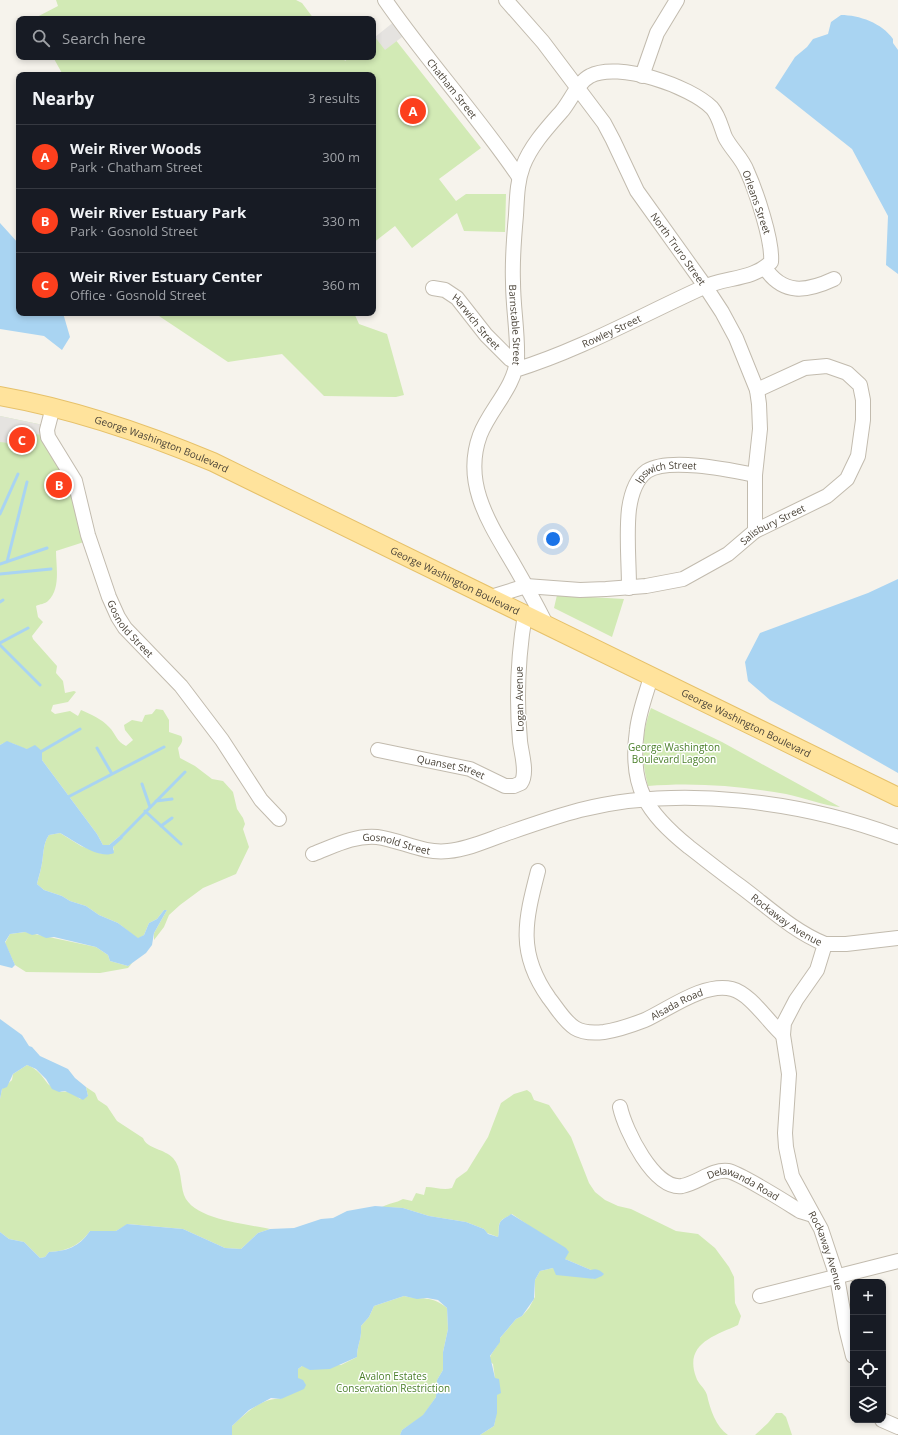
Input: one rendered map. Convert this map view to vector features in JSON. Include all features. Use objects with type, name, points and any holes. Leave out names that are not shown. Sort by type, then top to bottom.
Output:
[{"type":"main road","name":"George Washington Boulevard","points":[[0,396],[53,407],[126,428],[213,462],[491,597],[651,677],[898,796]]},
{"type":"street","name":"Chatham Street","points":[[385,0],[403,26],[520,177]]},
{"type":"street","name":"North Truro Street","points":[[506,0],[543,42],[593,107],[610,134],[637,191],[705,286],[722,312],[736,338],[757,390],[760,429],[755,475],[755,531]]},
{"type":"street","points":[[642,76],[658,33],[677,0]]},
{"type":"street","name":"Orleans Street","points":[[578,89],[584,80],[592,75],[603,72],[626,72],[677,87],[711,108],[716,115],[726,138],[747,170],[768,234],[772,252],[771,262],[765,268]]},
{"type":"street","name":"Barnstable Street","points":[[546,624],[484,513],[478,496],[474,465],[476,448],[482,432],[511,381],[516,366],[513,254],[520,177],[524,163],[532,150],[578,89]]},
{"type":"street","points":[[705,286],[731,280],[765,268],[772,279],[793,289],[817,286],[834,280]]},
{"type":"street","name":"Rowley Street","points":[[516,366],[577,346],[705,286]]},
{"type":"street","name":"Harwich Street","points":[[433,288],[445,290],[452,294],[486,335],[510,358],[516,366]]},
{"type":"street","name":"Salisbury Street","points":[[491,597],[526,586],[580,590],[629,588],[683,579],[728,554],[755,531],[828,496],[848,479],[858,456],[863,420],[863,400],[860,386],[847,373],[827,366],[806,368],[757,390]]},
{"type":"street","name":"Gosnold Street","points":[[53,407],[47,430],[48,437],[75,481],[88,535],[109,597],[118,617],[125,628],[181,686],[222,740],[261,800],[279,819]]},
{"type":"street","name":"Ipswich Street","points":[[629,588],[627,546],[630,507],[633,492],[638,480],[648,471],[669,464],[685,464],[755,475]]},
{"type":"street","name":"Logan Avenue","points":[[521,783],[524,773],[518,719],[519,656],[525,614]]},
{"type":"street","name":"Rockaway Avenue","points":[[651,677],[641,711],[635,744],[635,762],[639,785],[645,800],[656,818],[667,829],[789,924],[809,938],[824,944],[821,960],[817,970],[796,1000],[784,1023],[783,1035],[789,1074],[785,1133],[788,1160],[792,1176],[821,1229],[837,1277],[852,1351]]},
{"type":"street","name":"Quanset Street","points":[[378,750],[465,768],[505,786],[514,786],[521,783]]},
{"type":"street","name":"Gosnold Street","points":[[313,854],[351,839],[365,837],[379,838],[412,847],[440,852],[459,850],[556,817],[614,803],[645,800],[708,799],[770,804],[848,820],[898,837]]},
{"type":"street","name":"Alsada Road","points":[[538,871],[530,903],[526,930],[526,940],[532,969],[561,1013],[576,1029],[597,1032],[612,1030],[644,1020],[702,992],[722,988],[740,992],[749,999],[771,1025],[783,1035]]},
{"type":"street","points":[[824,944],[846,944],[898,938]]},
{"type":"street","name":"Delawanda Road","points":[[620,1107],[622,1117],[637,1147],[652,1169],[666,1183],[676,1186],[684,1185],[717,1172],[731,1171],[800,1211],[813,1215]]},
{"type":"street","points":[[760,1296],[898,1261]]},
{"type":"street","points":[[886,1422],[898,1427]]},
{"type":"green space","points":[[56,0],[296,0],[302,3],[312,16],[39,16],[58,6]]},
{"type":"green space","points":[[387,29],[481,148],[439,179],[456,201],[466,194],[506,194],[505,232],[464,231],[457,213],[412,248],[395,226],[376,241],[376,72],[61,72],[55,60],[376,60],[376,38]]},
{"type":"green space","points":[[159,316],[355,316],[359,324],[387,334],[404,395],[396,397],[324,396],[282,354],[228,362]]},
{"type":"green space","points":[[0,416],[43,425],[68,479],[84,542],[56,551],[57,577],[55,590],[48,601],[36,606],[38,617],[43,622],[32,636],[33,639],[57,666],[56,673],[63,681],[65,693],[76,692],[68,702],[53,705],[51,711],[55,714],[70,711],[78,716],[81,710],[88,713],[106,724],[118,740],[126,746],[133,740],[125,730],[124,725],[132,720],[142,722],[145,715],[152,714],[156,709],[163,710],[169,720],[169,732],[181,736],[182,738],[182,742],[178,748],[180,758],[195,766],[212,779],[223,781],[233,792],[237,809],[245,824],[243,829],[249,847],[236,874],[203,888],[180,905],[169,915],[164,927],[154,940],[154,933],[167,910],[164,910],[157,919],[149,923],[144,935],[138,939],[118,923],[99,915],[86,906],[44,890],[37,884],[44,847],[49,835],[60,833],[81,846],[102,854],[114,850],[113,847],[121,835],[109,845],[103,845],[97,834],[42,760],[42,751],[23,748],[7,742],[0,745]]},
{"type":"green space","points":[[557,595],[624,599],[612,637],[554,608]]},
{"type":"green space","name":"George Washington Boulevard Lagoon","points":[[651,708],[722,742],[840,807],[786,794],[735,787],[683,784],[648,786],[644,766],[643,747],[645,727]]},
{"type":"green space","points":[[25,932],[96,947],[108,955],[110,961],[128,966],[133,962],[128,968],[100,973],[26,972],[15,965],[5,943],[10,934]]},
{"type":"green space","points":[[27,1065],[37,1070],[49,1085],[61,1092],[71,1093],[80,1099],[88,1096],[86,1087],[95,1093],[98,1100],[107,1106],[117,1121],[143,1138],[145,1142],[152,1147],[170,1155],[178,1166],[184,1195],[189,1203],[198,1210],[222,1220],[270,1229],[258,1233],[241,1249],[225,1248],[183,1229],[128,1224],[116,1231],[90,1231],[72,1247],[49,1252],[45,1257],[40,1258],[24,1242],[9,1239],[0,1232],[0,1099],[2,1089],[12,1080],[13,1074]]},
{"type":"green space","points":[[527,1090],[531,1093],[534,1100],[549,1105],[571,1137],[589,1183],[595,1192],[605,1200],[618,1206],[631,1209],[676,1231],[698,1234],[715,1248],[729,1267],[734,1277],[735,1303],[741,1316],[738,1325],[720,1333],[704,1343],[694,1356],[693,1366],[696,1377],[706,1393],[717,1423],[728,1435],[480,1435],[494,1426],[496,1418],[496,1387],[493,1364],[489,1361],[490,1358],[500,1338],[516,1319],[522,1316],[529,1308],[535,1297],[535,1280],[540,1271],[553,1268],[595,1279],[591,1270],[565,1259],[528,1225],[512,1214],[503,1219],[500,1223],[498,1237],[487,1233],[484,1229],[466,1222],[429,1216],[403,1208],[382,1207],[403,1199],[412,1201],[416,1193],[424,1195],[426,1187],[443,1189],[452,1188],[456,1179],[467,1171],[488,1137],[501,1103],[514,1094]]},
{"type":"green space","name":"Avalon Estates Conservation Restriction","points":[[404,1296],[436,1301],[442,1304],[447,1308],[448,1329],[443,1352],[443,1370],[437,1380],[436,1397],[423,1416],[402,1430],[400,1435],[232,1435],[232,1426],[254,1407],[267,1401],[281,1399],[298,1378],[298,1369],[302,1366],[341,1365],[357,1357],[361,1326],[369,1317],[374,1306]]},
{"type":"green space","points":[[776,1413],[782,1413],[786,1417],[792,1435],[755,1435],[768,1423]]},
{"type":"shaded area","points":[[395,21],[406,34],[385,50],[376,36]]},
{"type":"shaded area","points":[[0,416],[43,425],[42,435],[10,431],[8,443],[0,442]]},
{"type":"water","points":[[841,15],[862,18],[883,28],[893,39],[893,43],[898,50],[898,274],[886,265],[888,216],[852,149],[775,88],[795,57],[807,47],[813,39],[828,34],[831,22]]},
{"type":"water","points":[[0,223],[16,241],[16,316],[64,316],[70,337],[62,350],[44,336],[0,329]]},
{"type":"water","points":[[898,579],[898,773],[770,700],[748,681],[745,662],[760,633],[868,593]]},
{"type":"water","points":[[7,741],[27,749],[35,745],[42,751],[42,760],[97,834],[103,845],[109,845],[121,835],[123,838],[113,847],[114,853],[101,854],[86,848],[60,833],[49,835],[44,847],[37,884],[44,890],[86,906],[99,915],[118,923],[138,938],[144,935],[149,923],[157,919],[164,910],[167,910],[154,933],[152,945],[146,953],[128,966],[110,961],[108,955],[96,947],[54,937],[46,938],[37,934],[32,935],[25,932],[10,934],[5,942],[15,965],[12,968],[0,965],[0,745]]},
{"type":"water","points":[[0,1019],[22,1035],[29,1046],[32,1047],[40,1056],[68,1069],[75,1078],[86,1087],[88,1096],[83,1100],[65,1091],[59,1092],[52,1089],[46,1079],[36,1069],[27,1065],[13,1074],[7,1087],[2,1089],[0,1099]]},
{"type":"water","points":[[375,1206],[403,1208],[429,1216],[466,1222],[484,1229],[488,1234],[498,1237],[500,1222],[511,1214],[566,1248],[569,1252],[565,1259],[591,1270],[595,1269],[601,1271],[604,1274],[595,1279],[556,1275],[553,1268],[540,1271],[535,1280],[534,1299],[522,1316],[516,1319],[500,1338],[500,1342],[490,1356],[495,1378],[499,1379],[501,1393],[497,1395],[497,1413],[494,1426],[480,1435],[400,1435],[402,1430],[423,1415],[436,1397],[437,1380],[443,1370],[443,1352],[448,1329],[447,1308],[438,1300],[427,1298],[417,1299],[404,1296],[374,1306],[369,1317],[361,1326],[357,1357],[330,1369],[310,1370],[302,1366],[298,1369],[298,1378],[303,1380],[306,1385],[304,1389],[281,1399],[271,1398],[249,1410],[232,1426],[232,1435],[0,1435],[0,1232],[9,1239],[24,1242],[40,1258],[45,1257],[49,1252],[61,1251],[72,1247],[81,1241],[90,1231],[116,1231],[127,1224],[183,1229],[225,1248],[241,1249],[258,1233],[270,1229],[294,1228],[321,1219],[333,1218],[347,1211]]},
{"type":"waterway","points":[[0,514],[18,474]]},
{"type":"waterway","points":[[7,562],[27,482]]},
{"type":"waterway","points":[[0,564],[47,548]]},
{"type":"waterway","points":[[0,574],[51,569]]},
{"type":"waterway","points":[[0,643],[28,628]]},
{"type":"waterway","points":[[0,645],[40,685]]},
{"type":"waterway","points":[[42,751],[80,729]]},
{"type":"waterway","points":[[68,797],[164,747]]},
{"type":"waterway","points":[[97,748],[112,774]]},
{"type":"waterway","points":[[122,836],[185,772]]},
{"type":"waterway","points":[[142,784],[150,807]]},
{"type":"waterway","points":[[156,801],[172,799]]},
{"type":"waterway","points":[[145,811],[181,844]]},
{"type":"waterway","points":[[161,826],[172,818]]},
{"type":"place","name":"Weir River Woods","points":[[413,111]]},
{"type":"place","name":"Weir River Estuary Center","points":[[22,440]]},
{"type":"place","name":"Weir River Estuary Park","points":[[59,485]]}]
